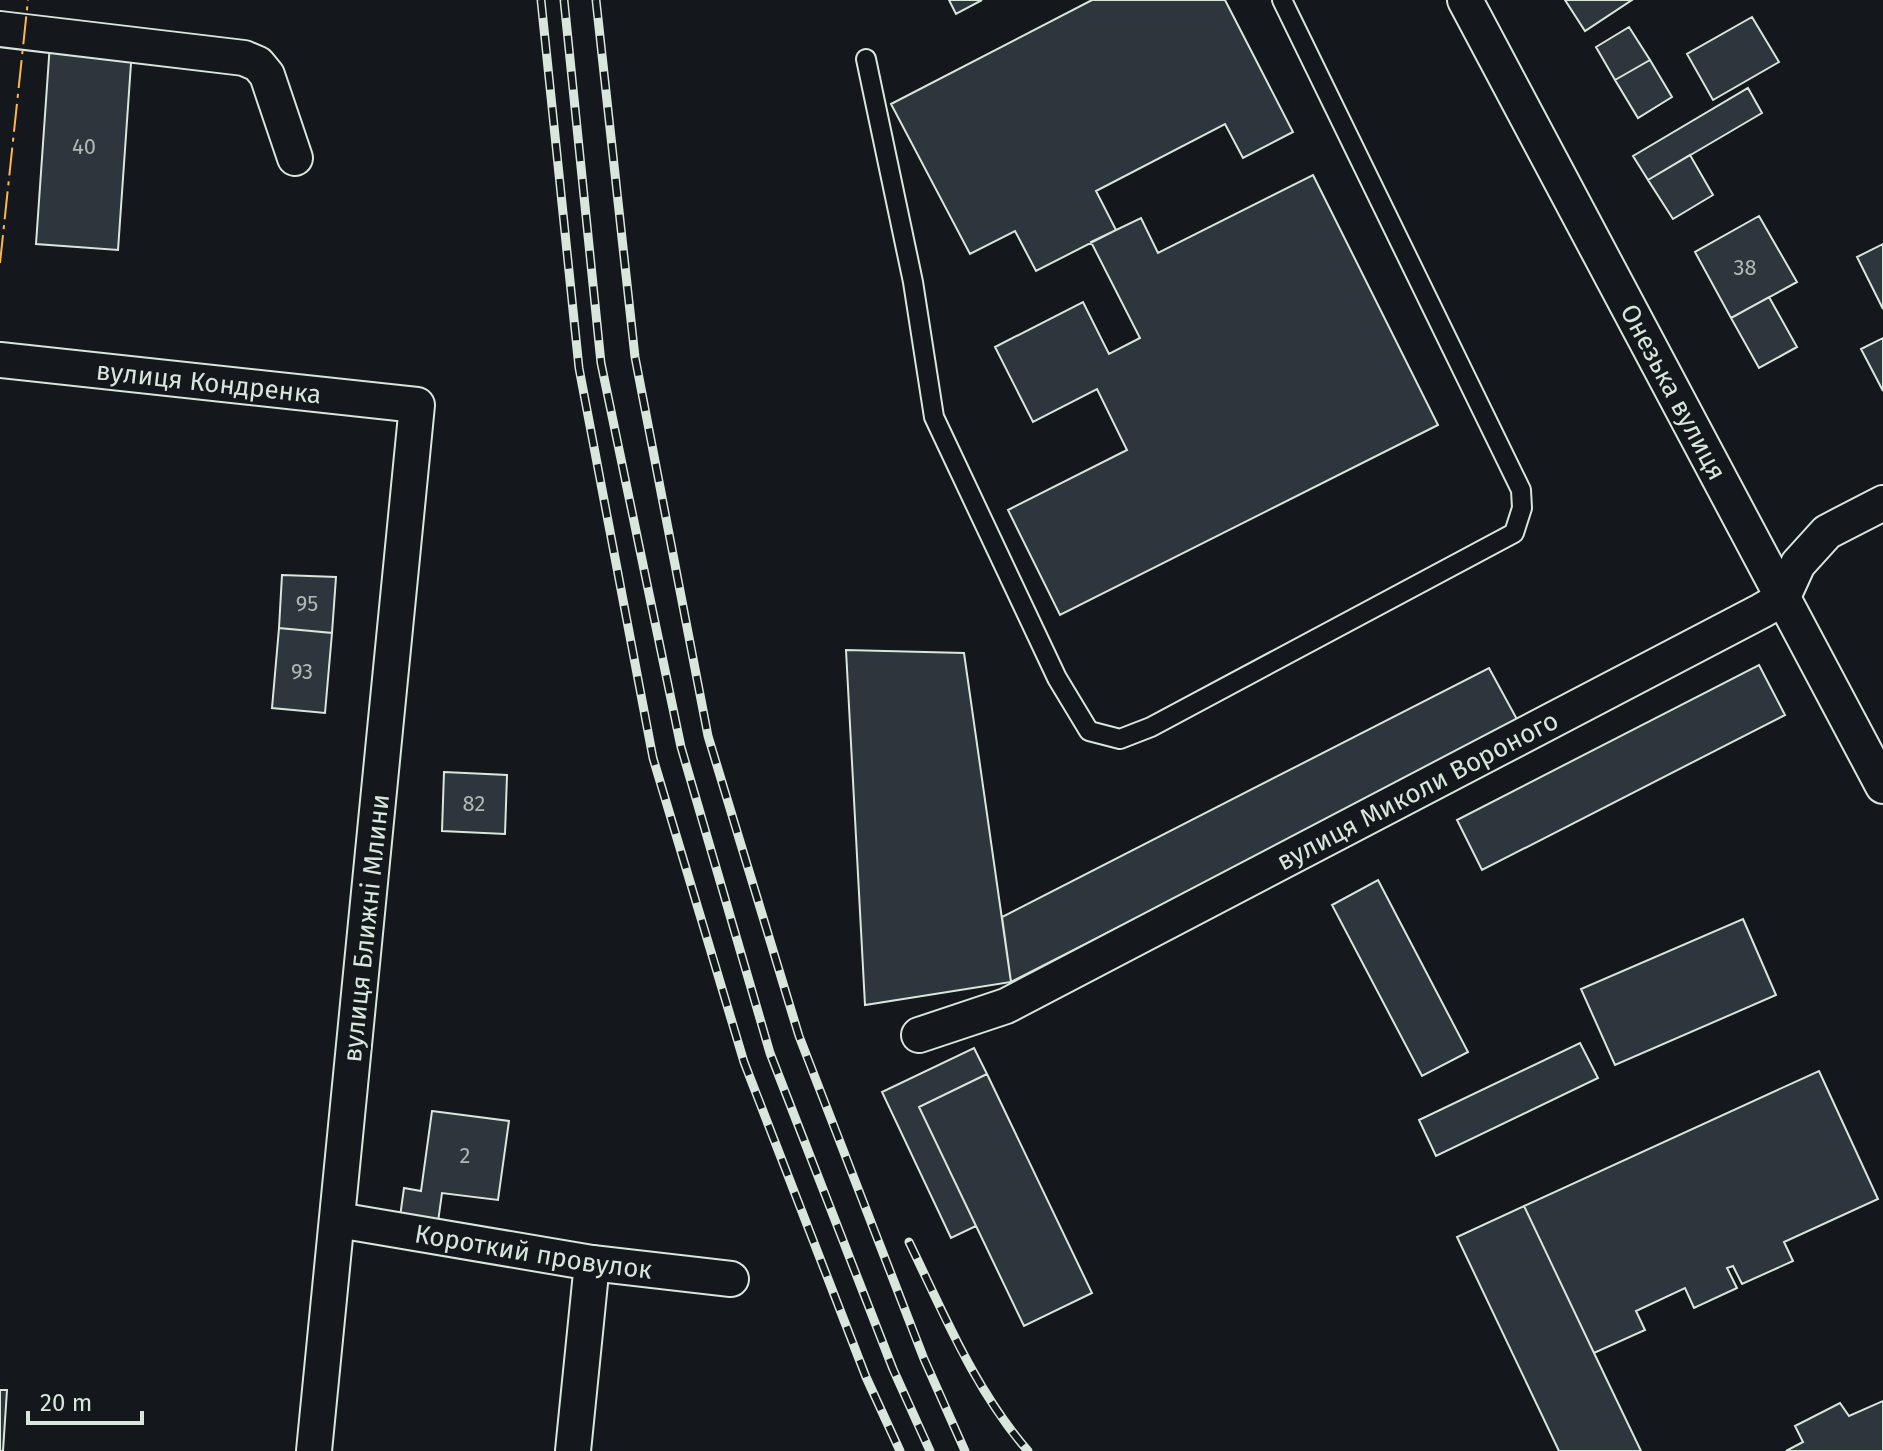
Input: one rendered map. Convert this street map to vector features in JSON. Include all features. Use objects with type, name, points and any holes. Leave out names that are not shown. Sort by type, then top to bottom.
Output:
[{"type":"street","name":"Онезька вулиця","points":[[1465,0],[1883,786]]},
{"type":"street","points":[[0,29],[244,58],[258,64],[267,75],[295,158]]},
{"type":"street","name":"вулиця Кондренка","points":[[0,360],[417,405]]},
{"type":"street","name":"вулиця Ближні Млини","points":[[314,1451],[417,405]]},
{"type":"street","points":[[1782,599],[1798,564],[1827,532],[1883,503]]},
{"type":"street","name":"вулиця Миколи Вороного","points":[[919,1035],[1006,1006],[1782,599]]},
{"type":"street","name":"Короткий провулок","points":[[338,1220],[592,1263],[731,1279]]},
{"type":"street","points":[[573,1451],[592,1263]]},
{"type":"lane","points":[[866,59],[913,282],[934,417],[1057,678],[1089,731],[1120,739],[1151,727],[1514,533],[1522,508],[1521,490],[1282,0]]},
{"type":"building","points":[[949,0],[982,0],[956,14]]},
{"type":"building","points":[[1092,0],[1225,0],[1293,132],[1243,158],[1225,124],[1096,191],[1116,230],[1036,271],[1015,231],[970,254],[891,104]]},
{"type":"building","points":[[1565,0],[1632,0],[1585,31]]},
{"type":"building","points":[[1752,17],[1779,62],[1713,100],[1687,54]]},
{"type":"building","points":[[1629,27],[1650,60],[1615,80],[1596,47]]},
{"type":"building","points":[[50,43],[132,49],[118,250],[36,244]]},
{"type":"building","points":[[1650,60],[1672,97],[1638,118],[1615,80]]},
{"type":"building","points":[[1748,88],[1762,113],[1648,180],[1633,156]]},
{"type":"building","points":[[1690,155],[1713,195],[1673,219],[1648,180]]},
{"type":"building","points":[[1313,175],[1438,425],[1060,615],[1008,510],[1127,450],[1097,389],[1033,422],[995,347],[1083,302],[1109,354],[1140,338],[1091,242],[1141,218],[1158,253]]},
{"type":"building","points":[[1759,216],[1797,282],[1731,318],[1695,252]]},
{"type":"building","points":[[1883,244],[1883,309],[1857,257]]},
{"type":"building","points":[[1769,297],[1797,347],[1759,368],[1731,318]]},
{"type":"building","points":[[1883,338],[1883,391],[1861,349]]},
{"type":"building","points":[[282,575],[336,577],[332,633],[279,628]]},
{"type":"building","points":[[279,628],[332,633],[325,713],[272,708]]},
{"type":"building","points":[[846,650],[964,653],[1011,982],[865,1005]]},
{"type":"building","points":[[1759,665],[1785,715],[1482,870],[1457,820]]},
{"type":"building","points":[[1489,668],[1519,723],[1011,982],[1002,917]]},
{"type":"building","points":[[444,772],[507,775],[505,834],[442,831]]},
{"type":"building","points":[[1378,880],[1468,1052],[1422,1076],[1332,905]]},
{"type":"building","points":[[1743,919],[1776,995],[1615,1065],[1581,989]]},
{"type":"building","points":[[1580,1043],[1598,1078],[1436,1156],[1419,1120]]},
{"type":"building","points":[[974,1048],[987,1074],[919,1107],[976,1226],[951,1238],[882,1092]]},
{"type":"building","points":[[1819,1071],[1878,1199],[1784,1242],[1793,1261],[1742,1284],[1733,1266],[1727,1268],[1737,1288],[1694,1308],[1685,1288],[1636,1311],[1645,1330],[1594,1353],[1524,1206]]},
{"type":"building","points":[[987,1074],[1092,1293],[1024,1326],[919,1107]]},
{"type":"building","points":[[432,1111],[509,1121],[498,1200],[442,1193],[437,1229],[399,1224],[404,1188],[421,1191]]},
{"type":"building","points":[[1524,1206],[1641,1451],[1559,1451],[1457,1237]]},
{"type":"building","points":[[0,1390],[7,1390],[3,1451],[0,1451]]},
{"type":"building","points":[[1883,1401],[1883,1451],[1786,1451],[1803,1442],[1795,1426],[1840,1403],[1849,1416]]},
{"type":"railway","points":[[541,0],[579,368],[653,758],[744,1062],[866,1377],[900,1451]]},
{"type":"railway","points":[[564,0],[601,363],[681,747],[770,1053],[893,1369],[930,1451]]},
{"type":"railway","points":[[596,0],[635,357],[708,736],[799,1036],[924,1359],[965,1451]]},
{"type":"railway","points":[[909,1242],[976,1377],[1028,1451]]},
{"type":"power","points":[[0,263],[28,0]]}]
